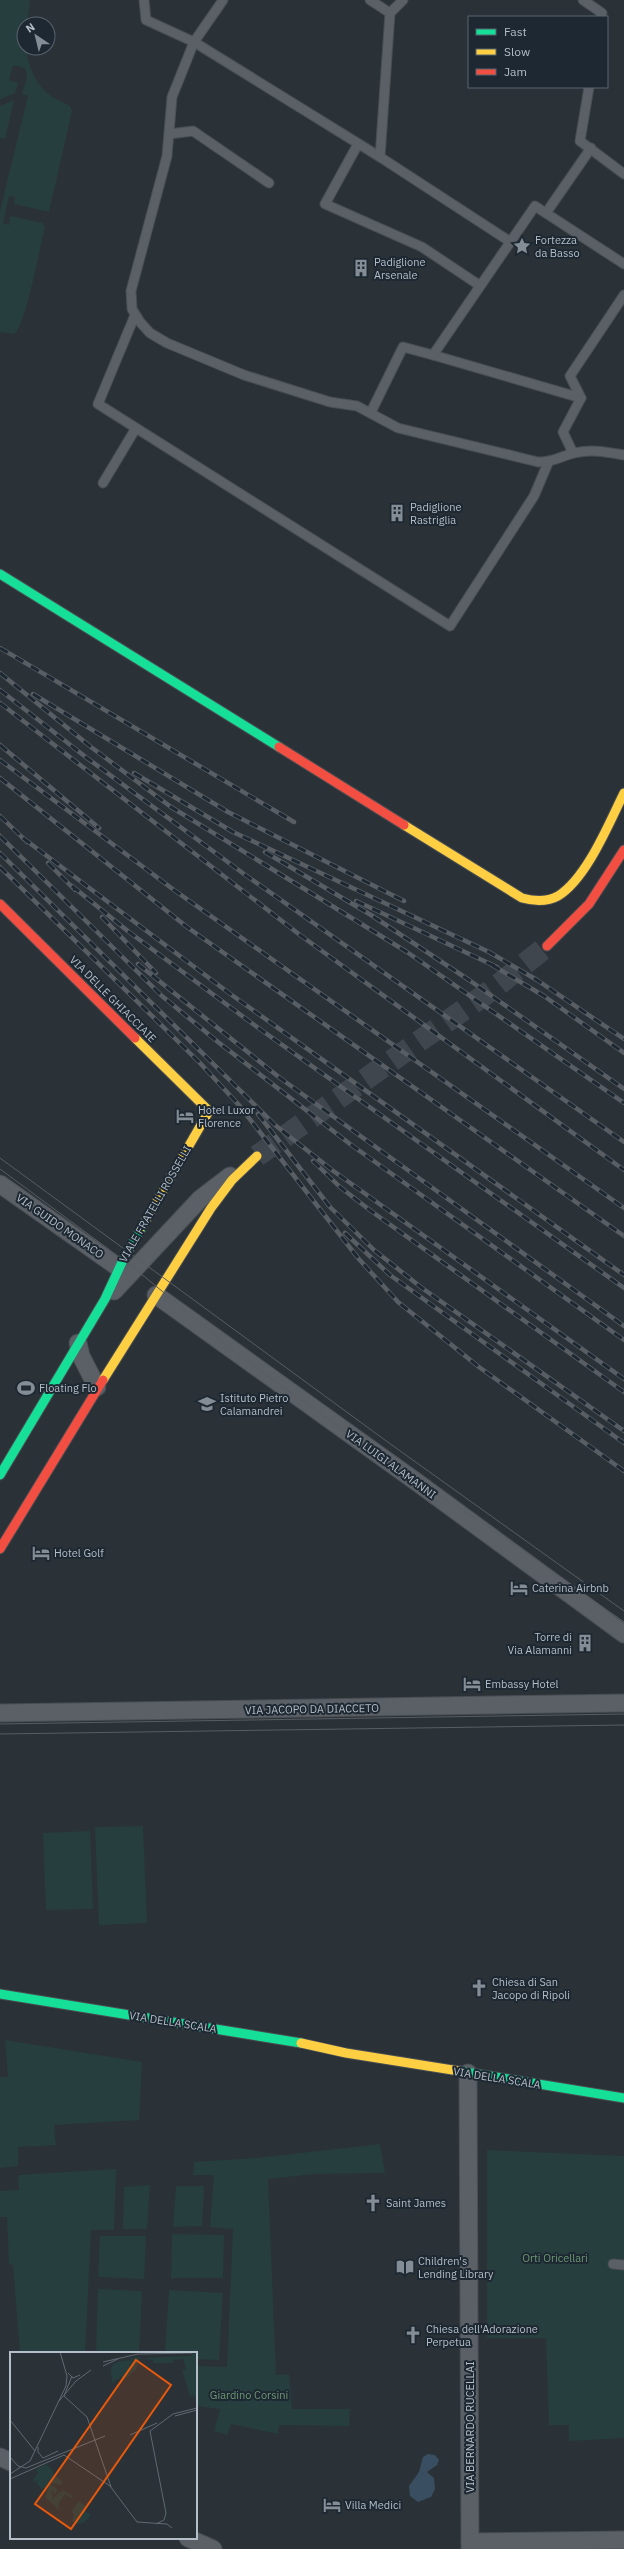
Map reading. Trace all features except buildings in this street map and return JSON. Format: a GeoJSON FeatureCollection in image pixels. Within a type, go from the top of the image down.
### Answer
{"type":"FeatureCollection","features":[{"type":"Feature","properties":{"kind":"street"},"geometry":{"type":"LineString","coordinates":[[0,574],[522,898],[540,901],[551,899],[570,886],[581,871],[624,793]]}},
{"type":"Feature","properties":{"kind":"street"},"geometry":{"type":"LineString","coordinates":[[547,946],[589,904],[624,850]]}},
{"type":"Feature","properties":{"kind":"street","name":"VIA DELLE GHIACCIAIE"},"geometry":{"type":"LineString","coordinates":[[0,904],[209,1111]]}},
{"type":"Feature","properties":{"kind":"street","name":"VIALE FRATELLI ROSSELLI"},"geometry":{"type":"LineString","coordinates":[[0,1475],[105,1299],[119,1268],[209,1111]]}},
{"type":"Feature","properties":{"kind":"street"},"geometry":{"type":"LineString","coordinates":[[0,1549],[97,1387],[222,1193],[254,1158]]}},
{"type":"Feature","properties":{"kind":"street","name":"VIALE FRATELLI ROSSELLI"},"geometry":{"type":"LineString","coordinates":[[105,1299],[207,1193],[254,1158]]}},
{"type":"Feature","properties":{"kind":"street","name":"VIA GUIDO MONACO"},"geometry":{"type":"LineString","coordinates":[[0,1184],[119,1268]]}},
{"type":"Feature","properties":{"kind":"street","name":"VIA LUIGI ALAMANNI"},"geometry":{"type":"LineString","coordinates":[[156,1295],[418,1483],[624,1634]]}},
{"type":"Feature","properties":{"kind":"street"},"geometry":{"type":"LineString","coordinates":[[78,1343],[81,1356],[97,1387]]}},
{"type":"Feature","properties":{"kind":"street","name":"VIA JACOPO DA DIACCETO"},"geometry":{"type":"LineString","coordinates":[[0,1713],[624,1703]]}},
{"type":"Feature","properties":{"kind":"street","name":"VIA DELLA SCALA"},"geometry":{"type":"LineString","coordinates":[[0,1994],[316,2045],[346,2054],[624,2098]]}},
{"type":"Feature","properties":{"kind":"street","name":"VIA DELLA SCALA"},"geometry":{"type":"LineString","coordinates":[[0,2005],[316,2055],[346,2054]]}},
{"type":"Feature","properties":{"kind":"street","name":"VIA BERNARDO RUCELLAI"},"geometry":{"type":"LineString","coordinates":[[468,2073],[470,2546]]}},
{"type":"Feature","properties":{"kind":"street"},"geometry":{"type":"LineString","coordinates":[[0,2457],[10,2462]]}},
{"type":"Feature","properties":{"kind":"street"},"geometry":{"type":"LineString","coordinates":[[190,2539],[214,2549]]}},
{"type":"Feature","properties":{"kind":"street"},"geometry":{"type":"LineString","coordinates":[[470,2546],[624,2540]]}},
{"type":"Feature","properties":{"kind":"lane"},"geometry":{"type":"LineString","coordinates":[[144,0],[146,20],[194,42],[380,157],[509,241]]}},
{"type":"Feature","properties":{"kind":"lane"},"geometry":{"type":"LineString","coordinates":[[223,0],[194,42],[172,96],[167,156],[131,291],[132,309],[150,333],[174,346],[244,374],[330,402],[357,406],[371,412],[398,428],[548,463],[573,453],[598,450],[624,455]]}},
{"type":"Feature","properties":{"kind":"lane"},"geometry":{"type":"LineString","coordinates":[[370,0],[390,13]]}},
{"type":"Feature","properties":{"kind":"lane"},"geometry":{"type":"LineString","coordinates":[[380,157],[390,13],[403,0]]}},
{"type":"Feature","properties":{"kind":"lane"},"geometry":{"type":"LineString","coordinates":[[584,0],[602,13],[601,16]]}},
{"type":"Feature","properties":{"kind":"lane"},"geometry":{"type":"LineString","coordinates":[[589,88],[580,140],[624,174]]}},
{"type":"Feature","properties":{"kind":"lane"},"geometry":{"type":"LineString","coordinates":[[169,134],[193,131],[269,183]]}},
{"type":"Feature","properties":{"kind":"lane"},"geometry":{"type":"LineString","coordinates":[[358,144],[325,204],[422,247],[479,285]]}},
{"type":"Feature","properties":{"kind":"lane"},"geometry":{"type":"LineString","coordinates":[[546,213],[591,148]]}},
{"type":"Feature","properties":{"kind":"lane"},"geometry":{"type":"LineString","coordinates":[[433,354],[509,241],[535,206],[624,264]]}},
{"type":"Feature","properties":{"kind":"lane"},"geometry":{"type":"LineString","coordinates":[[581,398],[570,376],[624,295]]}},
{"type":"Feature","properties":{"kind":"lane"},"geometry":{"type":"LineString","coordinates":[[135,315],[98,404],[450,626],[534,496],[548,463]]}},
{"type":"Feature","properties":{"kind":"lane"},"geometry":{"type":"LineString","coordinates":[[371,412],[403,346],[581,398]]}},
{"type":"Feature","properties":{"kind":"lane"},"geometry":{"type":"LineString","coordinates":[[573,453],[563,432],[581,398]]}},
{"type":"Feature","properties":{"kind":"lane"},"geometry":{"type":"LineString","coordinates":[[103,483],[136,428]]}},
{"type":"Feature","properties":{"kind":"lane"},"geometry":{"type":"LineString","coordinates":[[613,2264],[624,2265]]}},
{"type":"Feature","properties":{"kind":"green space"},"geometry":{"type":"Polygon","coordinates":[[[0,0],[30,0],[28,16],[16,16],[16,56],[27,56],[34,76],[44,90],[53,97],[70,106],[72,111],[49,212],[14,204],[15,197],[9,196],[3,223],[9,225],[10,216],[43,223],[45,227],[28,301],[19,328],[14,334],[0,332],[0,211],[28,96],[22,94],[27,77],[25,68],[13,65],[9,80],[18,83],[15,93],[0,99],[0,0]]]}},
{"type":"Feature","properties":{"kind":"green space"},"geometry":{"type":"Polygon","coordinates":[[[14,100],[5,139],[0,138],[0,106],[14,100]]]}},
{"type":"Feature","properties":{"kind":"green space"},"geometry":{"type":"Polygon","coordinates":[[[143,1826],[147,1923],[99,1925],[95,1827],[143,1826]]]}},
{"type":"Feature","properties":{"kind":"green space"},"geometry":{"type":"Polygon","coordinates":[[[90,1831],[93,1909],[46,1910],[43,1833],[90,1831]]]}},
{"type":"Feature","properties":{"kind":"green space"},"geometry":{"type":"Polygon","coordinates":[[[5,2040],[142,2062],[139,2120],[54,2125],[56,2145],[18,2147],[18,2166],[0,2168],[0,2077],[8,2077],[5,2040]]]}},
{"type":"Feature","properties":{"kind":"green space","name":"Giardino Corsini"},"geometry":{"type":"Polygon","coordinates":[[[380,2144],[385,2173],[314,2174],[268,2179],[276,2375],[289,2374],[292,2409],[350,2409],[349,2426],[279,2425],[278,2434],[231,2424],[227,2435],[214,2431],[220,2409],[197,2406],[197,2366],[227,2367],[233,2229],[210,2227],[214,2175],[193,2175],[194,2162],[256,2158],[380,2144]]]}},
{"type":"Feature","properties":{"kind":"green space","name":"Orti Oricellari"},"geometry":{"type":"Polygon","coordinates":[[[487,2150],[624,2156],[624,2438],[569,2441],[569,2425],[549,2425],[546,2338],[487,2338],[487,2150]]]}},
{"type":"Feature","properties":{"kind":"green space"},"geometry":{"type":"Polygon","coordinates":[[[116,2169],[114,2230],[91,2230],[85,2352],[20,2352],[13,2265],[9,2264],[7,2217],[0,2217],[0,2191],[19,2190],[18,2175],[116,2169]]]}},
{"type":"Feature","properties":{"kind":"green space"},"geometry":{"type":"Polygon","coordinates":[[[150,2185],[147,2229],[123,2229],[124,2187],[150,2185]]]}},
{"type":"Feature","properties":{"kind":"green space"},"geometry":{"type":"Polygon","coordinates":[[[176,2186],[204,2186],[202,2226],[173,2227],[176,2186]]]}},
{"type":"Feature","properties":{"kind":"green space"},"geometry":{"type":"Polygon","coordinates":[[[172,2234],[224,2235],[223,2278],[171,2278],[172,2234]]]}},
{"type":"Feature","properties":{"kind":"green space"},"geometry":{"type":"Polygon","coordinates":[[[100,2236],[146,2236],[144,2279],[98,2277],[100,2236]]]}},
{"type":"Feature","properties":{"kind":"green space"},"geometry":{"type":"Polygon","coordinates":[[[98,2289],[142,2291],[139,2352],[96,2352],[98,2289]]]}},
{"type":"Feature","properties":{"kind":"green space"},"geometry":{"type":"Polygon","coordinates":[[[169,2290],[223,2293],[219,2360],[197,2359],[197,2352],[165,2352],[169,2290]]]}},
{"type":"Feature","properties":{"kind":"water"},"geometry":{"type":"Polygon","coordinates":[[[428,2454],[435,2455],[439,2460],[437,2465],[427,2472],[434,2478],[435,2489],[431,2497],[418,2502],[410,2496],[409,2486],[419,2472],[423,2457],[428,2454]]]}},
{"type":"Feature","properties":{"kind":"tunnel"},"geometry":{"type":"LineString","coordinates":[[257,1156],[493,989],[547,946]]}},
{"type":"Feature","properties":{"kind":"tram line"},"geometry":{"type":"LineString","coordinates":[[0,1158],[389,1443],[624,1611]]}},
{"type":"Feature","properties":{"kind":"tram line"},"geometry":{"type":"LineString","coordinates":[[0,1169],[134,1268],[244,1359],[418,1483],[483,1523],[624,1622]]}},
{"type":"Feature","properties":{"kind":"tram line"},"geometry":{"type":"LineString","coordinates":[[0,1724],[624,1714]]}},
{"type":"Feature","properties":{"kind":"tram line"},"geometry":{"type":"LineString","coordinates":[[0,1734],[624,1725]]}},
{"type":"Feature","properties":{"kind":"railway"},"geometry":{"type":"LineString","coordinates":[[0,648],[294,822]]}},
{"type":"Feature","properties":{"kind":"railway"},"geometry":{"type":"LineString","coordinates":[[0,673],[91,747],[171,807],[407,952],[624,1103]]}},
{"type":"Feature","properties":{"kind":"railway"},"geometry":{"type":"LineString","coordinates":[[0,690],[87,758],[244,874],[624,1142]]}},
{"type":"Feature","properties":{"kind":"railway"},"geometry":{"type":"LineString","coordinates":[[33,694],[228,812],[404,901]]}},
{"type":"Feature","properties":{"kind":"railway"},"geometry":{"type":"LineString","coordinates":[[0,703],[300,935],[624,1170]]}},
{"type":"Feature","properties":{"kind":"railway"},"geometry":{"type":"LineString","coordinates":[[0,745],[99,828]]}},
{"type":"Feature","properties":{"kind":"railway"},"geometry":{"type":"LineString","coordinates":[[0,760],[174,890],[624,1208]]}},
{"type":"Feature","properties":{"kind":"railway"},"geometry":{"type":"LineString","coordinates":[[134,773],[233,832],[489,952],[537,980],[624,1039]]}},
{"type":"Feature","properties":{"kind":"railway"},"geometry":{"type":"LineString","coordinates":[[0,778],[187,927],[624,1236]]}},
{"type":"Feature","properties":{"kind":"railway"},"geometry":{"type":"LineString","coordinates":[[0,816],[27,842]]}},
{"type":"Feature","properties":{"kind":"railway"},"geometry":{"type":"LineString","coordinates":[[0,836],[162,996],[218,1042],[350,1144],[624,1340]]}},
{"type":"Feature","properties":{"kind":"railway"},"geometry":{"type":"LineString","coordinates":[[23,838],[229,993],[624,1275]]}},
{"type":"Feature","properties":{"kind":"railway"},"geometry":{"type":"LineString","coordinates":[[265,852],[371,915],[469,980],[624,1089]]}},
{"type":"Feature","properties":{"kind":"railway"},"geometry":{"type":"LineString","coordinates":[[0,853],[275,1125],[332,1170],[624,1379]]}},
{"type":"Feature","properties":{"kind":"railway"},"geometry":{"type":"LineString","coordinates":[[48,863],[75,890]]}},
{"type":"Feature","properties":{"kind":"railway"},"geometry":{"type":"LineString","coordinates":[[0,867],[200,1063],[238,1104],[358,1258],[398,1302],[479,1367],[624,1471]]}},
{"type":"Feature","properties":{"kind":"railway"},"geometry":{"type":"LineString","coordinates":[[72,886],[129,932],[257,1027],[624,1288]]}},
{"type":"Feature","properties":{"kind":"railway"},"geometry":{"type":"LineString","coordinates":[[356,901],[497,967]]}},
{"type":"Feature","properties":{"kind":"railway"},"geometry":{"type":"LineString","coordinates":[[102,917],[156,973]]}},
{"type":"Feature","properties":{"kind":"railway"},"geometry":{"type":"LineString","coordinates":[[138,964],[280,1078],[624,1326]]}},
{"type":"Feature","properties":{"kind":"railway"},"geometry":{"type":"LineString","coordinates":[[492,965],[544,996],[624,1053]]}},
{"type":"Feature","properties":{"kind":"railway"},"geometry":{"type":"LineString","coordinates":[[258,1114],[330,1207],[374,1250],[422,1288],[624,1431]]}},
{"type":"Feature","properties":{"kind":"railway"},"geometry":{"type":"LineString","coordinates":[[313,1161],[340,1187],[371,1211],[624,1392]]}},
{"type":"Feature","properties":{"kind":"railway"},"geometry":{"type":"LineString","coordinates":[[345,1233],[390,1275],[624,1443]]}},
{"type":"Feature","properties":{"kind":"traffic: fast"},"geometry":{"type":"LineString","coordinates":[[0,574],[279,747]]}},
{"type":"Feature","properties":{"kind":"traffic: fast"},"geometry":{"type":"LineString","coordinates":[[0,1475],[105,1299],[123,1260],[142,1227]]}},
{"type":"Feature","properties":{"kind":"traffic: fast"},"geometry":{"type":"LineString","coordinates":[[0,1994],[301,2043]]}},
{"type":"Feature","properties":{"kind":"traffic: fast"},"geometry":{"type":"LineString","coordinates":[[459,2071],[624,2098]]}},
{"type":"Feature","properties":{"kind":"traffic: slow"},"geometry":{"type":"LineString","coordinates":[[404,825],[522,898],[531,900],[545,900],[558,896],[569,888],[578,877],[596,849],[624,793]]}},
{"type":"Feature","properties":{"kind":"traffic: slow"},"geometry":{"type":"LineString","coordinates":[[135,1038],[209,1111],[142,1227]]}},
{"type":"Feature","properties":{"kind":"traffic: slow"},"geometry":{"type":"LineString","coordinates":[[103,1380],[211,1208],[232,1180],[257,1156]]}},
{"type":"Feature","properties":{"kind":"traffic: slow"},"geometry":{"type":"LineString","coordinates":[[301,2043],[346,2053],[459,2071]]}},
{"type":"Feature","properties":{"kind":"traffic: jam"},"geometry":{"type":"LineString","coordinates":[[279,747],[404,825]]}},
{"type":"Feature","properties":{"kind":"traffic: jam"},"geometry":{"type":"LineString","coordinates":[[547,946],[589,904],[624,850]]}},
{"type":"Feature","properties":{"kind":"traffic: jam"},"geometry":{"type":"LineString","coordinates":[[0,904],[135,1038]]}},
{"type":"Feature","properties":{"kind":"traffic: jam"},"geometry":{"type":"LineString","coordinates":[[0,1549],[103,1380]]}},
{"type":"Feature","properties":{"kind":"place","name":"Fortezza da Basso"},"geometry":{"type":"Point","coordinates":[522,246]}},
{"type":"Feature","properties":{"kind":"place","name":"Padiglione Arsenale"},"geometry":{"type":"Point","coordinates":[361,268]}},
{"type":"Feature","properties":{"kind":"place","name":"Padiglione Rastriglia"},"geometry":{"type":"Point","coordinates":[397,513]}},
{"type":"Feature","properties":{"kind":"place","name":"Hotel Luxor Florence"},"geometry":{"type":"Point","coordinates":[185,1116]}},
{"type":"Feature","properties":{"kind":"place","name":"Floating Flo"},"geometry":{"type":"Point","coordinates":[26,1388]}},
{"type":"Feature","properties":{"kind":"place","name":"Istituto Pietro Calamandrei"},"geometry":{"type":"Point","coordinates":[207,1404]}},
{"type":"Feature","properties":{"kind":"place","name":"Hotel Golf"},"geometry":{"type":"Point","coordinates":[41,1553]}},
{"type":"Feature","properties":{"kind":"place","name":"Caterina Airbnb"},"geometry":{"type":"Point","coordinates":[519,1588]}},
{"type":"Feature","properties":{"kind":"place","name":"Torre di Via Alamanni"},"geometry":{"type":"Point","coordinates":[585,1643]}},
{"type":"Feature","properties":{"kind":"place","name":"Embassy Hotel"},"geometry":{"type":"Point","coordinates":[472,1684]}},
{"type":"Feature","properties":{"kind":"place","name":"Chiesa di San Jacopo di Ripoli"},"geometry":{"type":"Point","coordinates":[479,1988]}},
{"type":"Feature","properties":{"kind":"place","name":"Saint James"},"geometry":{"type":"Point","coordinates":[373,2203]}},
{"type":"Feature","properties":{"kind":"place","name":"Children's Lending Library"},"geometry":{"type":"Point","coordinates":[405,2267]}},
{"type":"Feature","properties":{"kind":"place","name":"Chiesa dell'Adorazione Perpetua"},"geometry":{"type":"Point","coordinates":[413,2335]}},
{"type":"Feature","properties":{"kind":"place","name":"Villa Medici"},"geometry":{"type":"Point","coordinates":[332,2505]}}]}
